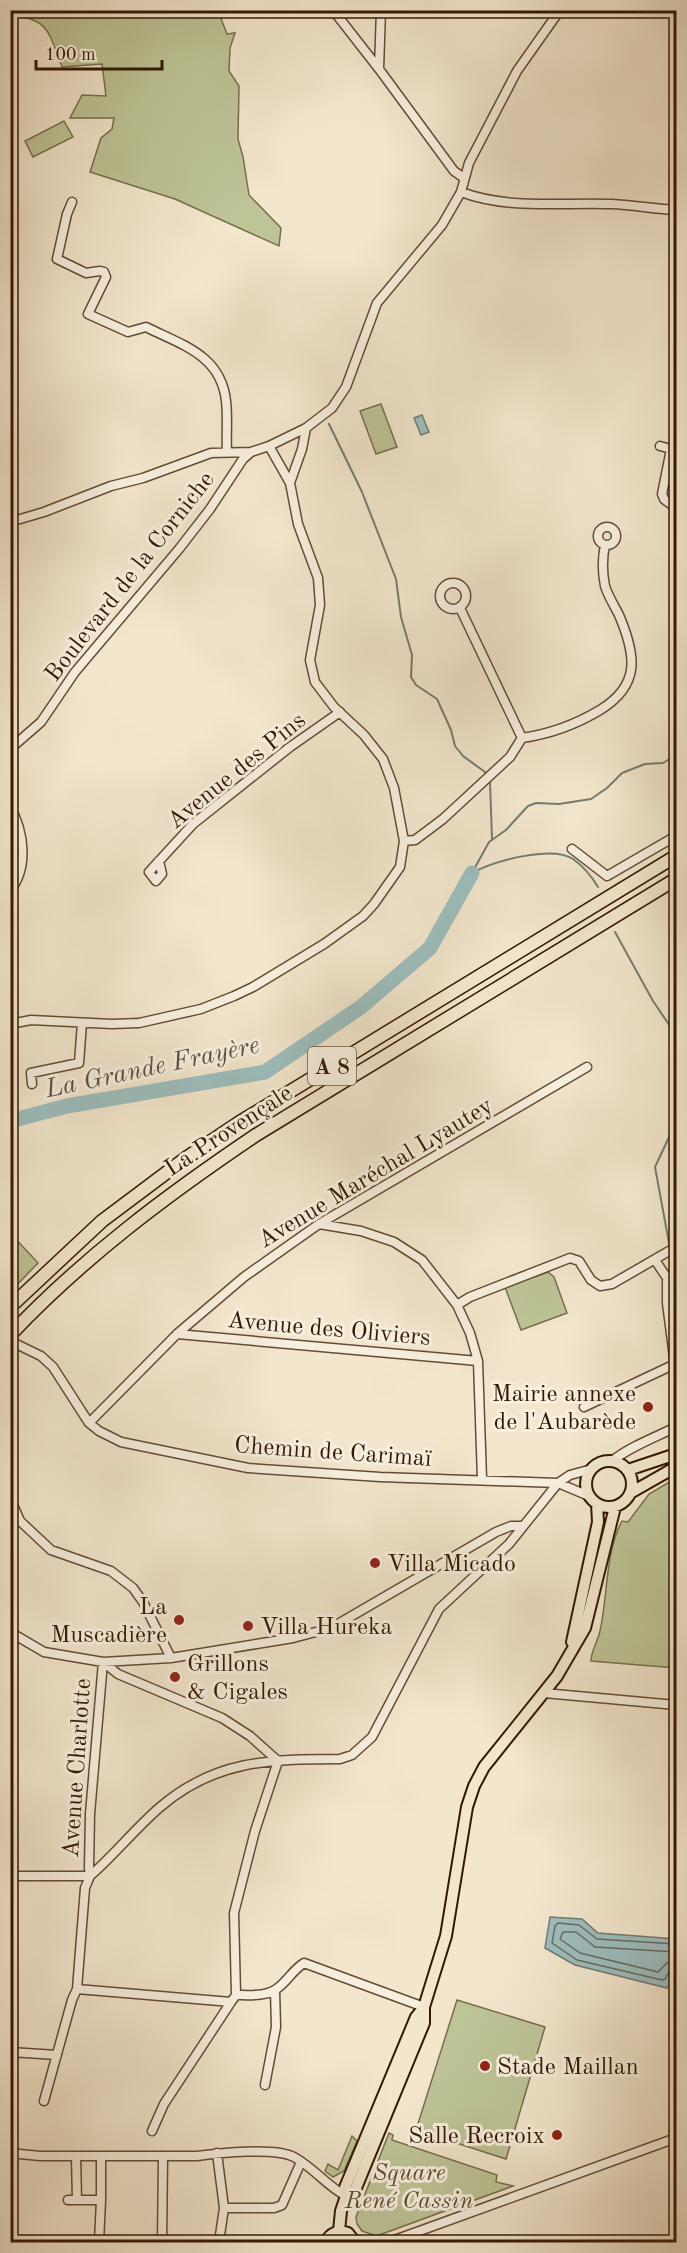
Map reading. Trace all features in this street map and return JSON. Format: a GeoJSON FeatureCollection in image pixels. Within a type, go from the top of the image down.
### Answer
{"type":"FeatureCollection","features":[{"type":"Feature","properties":{"kind":"highway","name":"La Provençale"},"geometry":{"type":"LineString","coordinates":[[10,1307],[102,1221],[195,1152],[240,1122],[676,856]]}},
{"type":"Feature","properties":{"kind":"highway","name":"La Provençale"},"geometry":{"type":"LineString","coordinates":[[10,1335],[115,1237],[159,1201],[196,1175],[256,1135],[676,879]]}},
{"type":"Feature","properties":{"kind":"main road"},"geometry":{"type":"LineString","coordinates":[[628,1470],[676,1454]]}},
{"type":"Feature","properties":{"kind":"main road"},"geometry":{"type":"LineString","coordinates":[[568,1659],[598,1521],[586,1482],[592,1469],[601,1462],[612,1461],[628,1470],[632,1477],[632,1492]]}},
{"type":"Feature","properties":{"kind":"main road"},"geometry":{"type":"LineString","coordinates":[[593,1500],[609,1508],[615,1507],[622,1504],[632,1492],[676,1467]]}},
{"type":"Feature","properties":{"kind":"main road"},"geometry":{"type":"LineString","coordinates":[[339,2231],[341,2211],[346,2196],[353,2195],[363,2174],[424,2022],[424,2007],[446,1936],[467,1808],[474,1786],[484,1767],[544,1693],[568,1659],[585,1628],[615,1507]]}},
{"type":"Feature","properties":{"kind":"main road"},"geometry":{"type":"LineString","coordinates":[[326,2242],[331,2235],[339,2231],[348,2233],[355,2242]]}},
{"type":"Feature","properties":{"kind":"street"},"geometry":{"type":"LineString","coordinates":[[333,10],[454,171],[464,178]]}},
{"type":"Feature","properties":{"kind":"street"},"geometry":{"type":"LineString","coordinates":[[379,69],[381,10]]}},
{"type":"Feature","properties":{"kind":"street"},"geometry":{"type":"LineString","coordinates":[[10,522],[211,453],[251,452],[269,446],[306,428],[339,401],[377,303],[442,225],[461,192],[470,163],[517,71],[560,10]]}},
{"type":"Feature","properties":{"kind":"street"},"geometry":{"type":"LineString","coordinates":[[461,192],[481,200],[514,203],[613,204],[676,210]]}},
{"type":"Feature","properties":{"kind":"street"},"geometry":{"type":"LineString","coordinates":[[72,202],[57,259],[86,273],[100,271],[106,277],[88,314],[128,332],[146,327],[203,356],[218,372],[224,385],[227,452]]}},
{"type":"Feature","properties":{"kind":"street"},"geometry":{"type":"LineString","coordinates":[[290,483],[302,449],[306,428]]}},
{"type":"Feature","properties":{"kind":"street"},"geometry":{"type":"LineString","coordinates":[[10,1024],[31,1020],[138,1023],[201,1009],[253,987],[324,944],[363,916],[400,867],[404,842],[394,788],[382,759],[364,735],[340,712],[315,682],[310,660],[320,605],[318,578],[298,524],[290,483],[269,446]]}},
{"type":"Feature","properties":{"kind":"street"},"geometry":{"type":"LineString","coordinates":[[660,446],[670,449],[662,494],[664,499],[676,508]]}},
{"type":"Feature","properties":{"kind":"street","name":"Boulevard de la Corniche"},"geometry":{"type":"LineString","coordinates":[[10,748],[42,722],[75,672],[179,549],[210,509],[243,459],[251,452]]}},
{"type":"Feature","properties":{"kind":"street"},"geometry":{"type":"LineString","coordinates":[[404,842],[415,840],[443,819],[510,757],[522,738],[569,727],[614,701],[627,685],[632,666],[619,616],[606,588],[601,561],[605,545]]}},
{"type":"Feature","properties":{"kind":"street"},"geometry":{"type":"LineString","coordinates":[[460,608],[522,738]]}},
{"type":"Feature","properties":{"kind":"street","name":"Avenue des Pins"},"geometry":{"type":"LineString","coordinates":[[159,861],[193,824],[290,747],[340,712]]}},
{"type":"Feature","properties":{"kind":"street"},"geometry":{"type":"LineString","coordinates":[[10,806],[21,835],[22,849],[22,867],[17,882],[10,891]]}},
{"type":"Feature","properties":{"kind":"street"},"geometry":{"type":"LineString","coordinates":[[572,849],[607,876],[676,836]]}},
{"type":"Feature","properties":{"kind":"street"},"geometry":{"type":"LineString","coordinates":[[32,1084],[31,1073],[79,1063],[82,1023]]}},
{"type":"Feature","properties":{"kind":"street","name":"Avenue Maréchal Lyautey"},"geometry":{"type":"LineString","coordinates":[[89,1423],[177,1334],[244,1277],[319,1224],[587,1067]]}},
{"type":"Feature","properties":{"kind":"street"},"geometry":{"type":"LineString","coordinates":[[319,1224],[361,1231],[394,1242],[422,1260],[457,1305],[470,1333],[478,1361],[482,1479]]}},
{"type":"Feature","properties":{"kind":"street"},"geometry":{"type":"LineString","coordinates":[[457,1305],[470,1297],[570,1258],[579,1261],[591,1280],[600,1286],[612,1284],[676,1247]]}},
{"type":"Feature","properties":{"kind":"street"},"geometry":{"type":"LineString","coordinates":[[655,1260],[667,1278],[667,1303],[676,1373]]}},
{"type":"Feature","properties":{"kind":"street","name":"Avenue des Oliviers"},"geometry":{"type":"LineString","coordinates":[[177,1334],[478,1361]]}},
{"type":"Feature","properties":{"kind":"street","name":"Chemin de Carimaï"},"geometry":{"type":"LineString","coordinates":[[10,1341],[34,1352],[53,1366],[89,1423],[105,1435],[121,1442],[248,1468],[368,1476],[558,1483],[593,1500]]}},
{"type":"Feature","properties":{"kind":"street"},"geometry":{"type":"LineString","coordinates":[[584,1407],[675,1364]]}},
{"type":"Feature","properties":{"kind":"street"},"geometry":{"type":"LineString","coordinates":[[612,1461],[632,1447],[676,1427]]}},
{"type":"Feature","properties":{"kind":"street"},"geometry":{"type":"LineString","coordinates":[[10,1876],[90,1876],[157,1810],[179,1792],[221,1771],[260,1761],[340,1759],[352,1755],[372,1737],[439,1609],[509,1544],[558,1483],[570,1475],[592,1469]]}},
{"type":"Feature","properties":{"kind":"street"},"geometry":{"type":"LineString","coordinates":[[10,1498],[20,1521],[51,1550],[111,1571],[133,1588],[143,1602],[171,1658]]}},
{"type":"Feature","properties":{"kind":"street"},"geometry":{"type":"LineString","coordinates":[[10,1632],[44,1652],[103,1662],[171,1658],[293,1638],[331,1628],[496,1532],[511,1526],[522,1526]]}},
{"type":"Feature","properties":{"kind":"street"},"geometry":{"type":"LineString","coordinates":[[103,1662],[118,1674],[222,1718],[250,1736],[278,1761]]}},
{"type":"Feature","properties":{"kind":"street","name":"Avenue Charlotte"},"geometry":{"type":"LineString","coordinates":[[44,2101],[77,1989],[85,1888],[90,1876],[88,1868],[90,1814],[103,1662]]}},
{"type":"Feature","properties":{"kind":"street"},"geometry":{"type":"LineString","coordinates":[[544,1693],[676,1705]]}},
{"type":"Feature","properties":{"kind":"street"},"geometry":{"type":"LineString","coordinates":[[153,2131],[164,2104],[233,1999],[234,1913],[255,1831],[278,1761]]}},
{"type":"Feature","properties":{"kind":"street"},"geometry":{"type":"LineString","coordinates":[[77,1989],[233,1999],[266,1994],[275,1990],[304,1963],[424,2007]]}},
{"type":"Feature","properties":{"kind":"street"},"geometry":{"type":"LineString","coordinates":[[265,2085],[276,2027],[275,1990]]}},
{"type":"Feature","properties":{"kind":"street"},"geometry":{"type":"LineString","coordinates":[[10,2052],[57,2055]]}},
{"type":"Feature","properties":{"kind":"street"},"geometry":{"type":"LineString","coordinates":[[389,2242],[676,2138]]}},
{"type":"Feature","properties":{"kind":"street"},"geometry":{"type":"LineString","coordinates":[[10,2153],[40,2156],[162,2157],[217,2153],[283,2154],[302,2162],[333,2189],[346,2196]]}},
{"type":"Feature","properties":{"kind":"street"},"geometry":{"type":"LineString","coordinates":[[217,2153],[224,2208],[219,2242]]}},
{"type":"Feature","properties":{"kind":"street"},"geometry":{"type":"LineString","coordinates":[[76,2156],[73,2200],[101,2200]]}},
{"type":"Feature","properties":{"kind":"street"},"geometry":{"type":"LineString","coordinates":[[99,2242],[101,2156]]}},
{"type":"Feature","properties":{"kind":"street"},"geometry":{"type":"LineString","coordinates":[[162,2157],[162,2242]]}},
{"type":"Feature","properties":{"kind":"street"},"geometry":{"type":"LineString","coordinates":[[224,2208],[274,2208],[282,2205],[302,2162]]}},
{"type":"Feature","properties":{"kind":"green space"},"geometry":{"type":"Polygon","coordinates":[[[10,11],[218,11],[227,34],[235,33],[230,48],[229,71],[239,86],[238,139],[249,195],[281,228],[279,246],[175,199],[90,172],[101,138],[112,129],[114,118],[70,118],[82,95],[106,96],[102,64],[62,67],[50,37],[41,24],[24,17],[11,16],[10,11]]]}},
{"type":"Feature","properties":{"kind":"green space"},"geometry":{"type":"Polygon","coordinates":[[[64,121],[73,137],[33,157],[25,141],[64,121]]]}},
{"type":"Feature","properties":{"kind":"green space"},"geometry":{"type":"Polygon","coordinates":[[[381,404],[397,447],[376,454],[360,411],[381,404]]]}},
{"type":"Feature","properties":{"kind":"green space"},"geometry":{"type":"Polygon","coordinates":[[[11,1234],[38,1263],[11,1291],[11,1234]]]}},
{"type":"Feature","properties":{"kind":"green space"},"geometry":{"type":"Polygon","coordinates":[[[548,1272],[554,1277],[567,1313],[521,1330],[505,1287],[548,1272]]]}},
{"type":"Feature","properties":{"kind":"green space"},"geometry":{"type":"Polygon","coordinates":[[[676,1478],[676,1668],[591,1661],[603,1617],[610,1560],[622,1521],[628,1522],[649,1494],[676,1478]]]}},
{"type":"Feature","properties":{"kind":"green space","name":"Stade Maillan"},"geometry":{"type":"Polygon","coordinates":[[[457,2000],[545,2027],[506,2159],[416,2130],[457,2000]]]}},
{"type":"Feature","properties":{"kind":"green space","name":"Square René Cassin"},"geometry":{"type":"Polygon","coordinates":[[[389,2133],[393,2135],[392,2140],[497,2175],[496,2182],[513,2186],[376,2236],[362,2231],[357,2224],[356,2217],[389,2133]]]}},
{"type":"Feature","properties":{"kind":"green space"},"geometry":{"type":"Polygon","coordinates":[[[352,2136],[357,2141],[344,2171],[333,2177],[325,2171],[328,2164],[338,2170],[352,2136]]]}},
{"type":"Feature","properties":{"kind":"water"},"geometry":{"type":"Polygon","coordinates":[[[422,415],[429,432],[421,435],[414,418],[422,415]]]}},
{"type":"Feature","properties":{"kind":"water"},"geometry":{"type":"Polygon","coordinates":[[[550,1917],[582,1919],[598,1933],[676,1939],[676,1969],[667,1988],[575,1965],[545,1948],[550,1917]]]}},
{"type":"Feature","properties":{"kind":"waterway"},"geometry":{"type":"LineString","coordinates":[[329,424],[362,492],[396,579],[401,617],[412,655],[411,677],[416,685],[437,699],[451,730],[455,746],[463,756],[485,772]]}},
{"type":"Feature","properties":{"kind":"waterway"},"geometry":{"type":"LineString","coordinates":[[472,873],[489,842],[506,830],[528,806],[536,803],[559,804],[591,799],[607,788],[622,773],[645,764],[663,763],[676,755]]}},
{"type":"Feature","properties":{"kind":"waterway"},"geometry":{"type":"LineString","coordinates":[[490,782],[492,839]]}},
{"type":"Feature","properties":{"kind":"waterway"},"geometry":{"type":"LineString","coordinates":[[474,872],[495,863],[524,856],[564,855],[580,865],[598,887]]}},
{"type":"Feature","properties":{"kind":"waterway","name":"La Grande Frayère"},"geometry":{"type":"LineString","coordinates":[[10,1121],[67,1106],[265,1072],[361,1007],[430,948],[472,873]]}},
{"type":"Feature","properties":{"kind":"waterway"},"geometry":{"type":"LineString","coordinates":[[615,932],[653,1001],[676,1035]]}},
{"type":"Feature","properties":{"kind":"waterway"},"geometry":{"type":"LineString","coordinates":[[676,1129],[670,1135],[655,1167],[669,1243],[676,1255]]}},
{"type":"Feature","properties":{"kind":"place","name":"Mairie annexe de l'Aubarède"},"geometry":{"type":"Point","coordinates":[648,1407]}},
{"type":"Feature","properties":{"kind":"place","name":"Villa Micado"},"geometry":{"type":"Point","coordinates":[375,1563]}},
{"type":"Feature","properties":{"kind":"place","name":"La Muscadière"},"geometry":{"type":"Point","coordinates":[179,1620]}},
{"type":"Feature","properties":{"kind":"place","name":"Villa Hureka"},"geometry":{"type":"Point","coordinates":[248,1626]}},
{"type":"Feature","properties":{"kind":"place","name":"Grillons & Cigales"},"geometry":{"type":"Point","coordinates":[175,1677]}},
{"type":"Feature","properties":{"kind":"place","name":"Stade Maillan"},"geometry":{"type":"Point","coordinates":[485,2066]}},
{"type":"Feature","properties":{"kind":"place","name":"Salle Recroix"},"geometry":{"type":"Point","coordinates":[557,2135]}}]}
